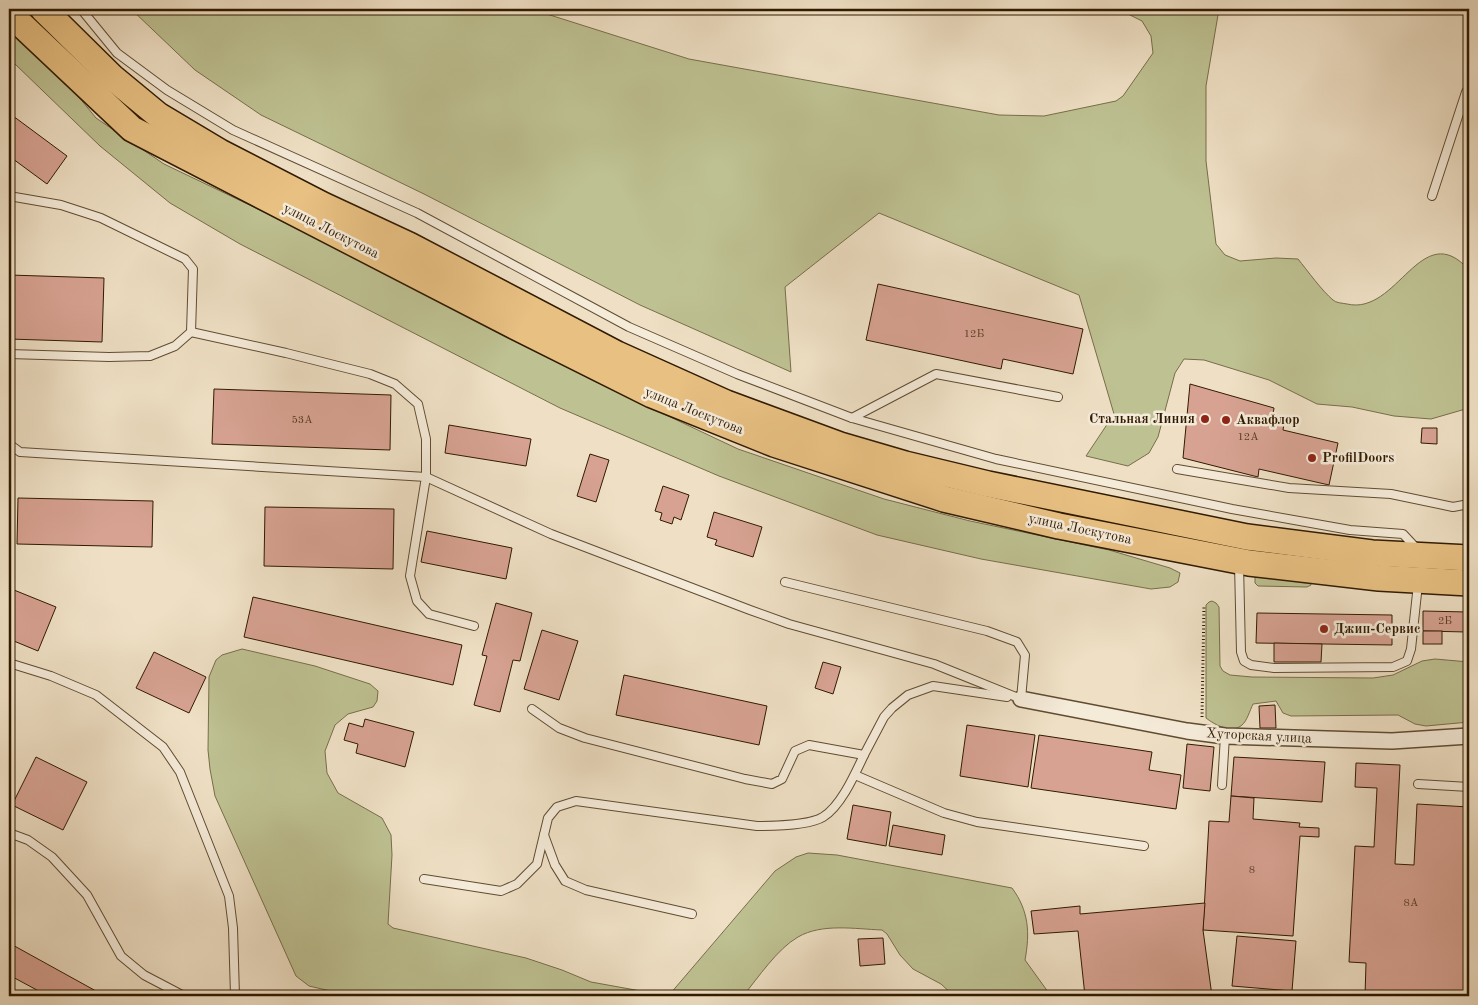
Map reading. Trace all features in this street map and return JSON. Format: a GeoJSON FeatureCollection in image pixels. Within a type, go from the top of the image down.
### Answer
{"type":"FeatureCollection","features":[{"type":"Feature","properties":{"kind":"main road","name":"улица Лоскутова"},"geometry":{"type":"LineString","coordinates":[[43,9],[112,77],[158,115],[220,152],[323,205],[409,245],[618,354],[726,403],[840,445],[905,464],[988,484],[1247,537],[1372,553],[1469,583]]}},
{"type":"Feature","properties":{"kind":"main road","name":"улица Лоскутова"},"geometry":{"type":"LineString","coordinates":[[9,13],[132,129],[652,395],[774,444],[944,498],[1059,526],[1239,560],[1379,578],[1457,558],[1469,549]]}},
{"type":"Feature","properties":{"kind":"street","name":"Хуторская улица"},"geometry":{"type":"LineString","coordinates":[[1021,699],[1226,736],[1392,741],[1469,736]]}},
{"type":"Feature","properties":{"kind":"lane"},"geometry":{"type":"LineString","coordinates":[[80,9],[117,53],[166,90],[233,130],[417,213],[629,327],[737,374],[852,418],[996,459],[1232,509],[1350,530],[1403,534],[1417,548],[1418,568],[1411,650],[1407,662],[1393,667],[1274,668],[1250,665],[1244,661],[1241,652],[1239,560]]}},
{"type":"Feature","properties":{"kind":"lane"},"geometry":{"type":"LineString","coordinates":[[1432,196],[1469,87]]}},
{"type":"Feature","properties":{"kind":"lane"},"geometry":{"type":"LineString","coordinates":[[9,196],[61,205],[102,218],[185,259],[193,269],[191,332],[176,346],[150,356],[109,358],[9,354]]}},
{"type":"Feature","properties":{"kind":"lane"},"geometry":{"type":"LineString","coordinates":[[191,332],[370,374],[395,384],[418,404],[426,439],[426,477],[410,576],[417,601],[429,614],[474,626]]}},
{"type":"Feature","properties":{"kind":"lane"},"geometry":{"type":"LineString","coordinates":[[852,418],[936,374],[1058,397]]}},
{"type":"Feature","properties":{"kind":"lane"},"geometry":{"type":"LineString","coordinates":[[9,444],[20,452]]}},
{"type":"Feature","properties":{"kind":"lane"},"geometry":{"type":"LineString","coordinates":[[9,452],[426,477],[560,537],[732,603],[789,624],[934,664],[1021,699]]}},
{"type":"Feature","properties":{"kind":"lane"},"geometry":{"type":"LineString","coordinates":[[1177,469],[1289,488],[1391,494],[1453,507],[1469,504]]}},
{"type":"Feature","properties":{"kind":"lane"},"geometry":{"type":"LineString","coordinates":[[785,582],[987,631],[1017,642],[1025,655],[1021,699]]}},
{"type":"Feature","properties":{"kind":"lane"},"geometry":{"type":"LineString","coordinates":[[9,663],[51,676],[96,695],[163,747],[180,772],[229,896],[233,928],[235,996]]}},
{"type":"Feature","properties":{"kind":"lane"},"geometry":{"type":"LineString","coordinates":[[424,879],[500,891],[517,884],[537,864],[548,818],[557,807],[576,801],[757,826],[780,826],[822,818],[833,808],[855,775],[884,717],[908,695],[933,686],[1021,699]]}},
{"type":"Feature","properties":{"kind":"lane"},"geometry":{"type":"LineString","coordinates":[[532,709],[559,728],[585,738],[772,784],[782,779],[795,752],[809,745],[864,755]]}},
{"type":"Feature","properties":{"kind":"lane"},"geometry":{"type":"LineString","coordinates":[[1222,785],[1226,736]]}},
{"type":"Feature","properties":{"kind":"lane"},"geometry":{"type":"LineString","coordinates":[[855,775],[944,813],[977,822],[1144,846]]}},
{"type":"Feature","properties":{"kind":"lane"},"geometry":{"type":"LineString","coordinates":[[1418,784],[1469,787]]}},
{"type":"Feature","properties":{"kind":"lane"},"geometry":{"type":"LineString","coordinates":[[9,833],[28,840],[52,857],[88,895],[120,956],[144,975],[184,996]]}},
{"type":"Feature","properties":{"kind":"lane"},"geometry":{"type":"LineString","coordinates":[[544,835],[555,865],[565,880],[586,890],[692,914]]}},
{"type":"Feature","properties":{"kind":"path"},"geometry":{"type":"LineString","coordinates":[[1201,733],[1204,605]]}},
{"type":"Feature","properties":{"kind":"green space"},"geometry":{"type":"Polygon","coordinates":[[[131,9],[531,9],[689,59],[999,115],[1044,116],[1116,101],[1123,96],[1153,53],[1151,36],[1142,21],[1118,9],[1219,9],[1206,86],[1206,161],[1216,244],[1225,255],[1240,261],[1276,258],[1298,259],[1329,296],[1336,302],[1347,304],[1365,304],[1381,296],[1423,260],[1437,254],[1452,256],[1469,270],[1469,408],[1431,419],[1394,416],[1352,407],[1317,404],[1269,380],[1204,360],[1184,359],[1175,373],[1158,437],[1149,453],[1128,466],[1086,456],[1114,414],[1079,295],[879,213],[785,287],[791,372],[640,305],[424,194],[261,115],[195,70],[131,9]]]}},
{"type":"Feature","properties":{"kind":"green space"},"geometry":{"type":"Polygon","coordinates":[[[9,23],[60,74],[96,118],[164,164],[456,304],[592,380],[738,449],[884,499],[970,521],[1109,550],[1170,568],[1180,573],[1178,582],[1170,587],[1151,589],[981,559],[877,535],[719,476],[560,408],[240,244],[170,203],[100,146],[15,64],[9,56],[9,23]]]}},
{"type":"Feature","properties":{"kind":"green space"},"geometry":{"type":"Polygon","coordinates":[[[1255,577],[1310,580],[1311,585],[1307,587],[1258,586],[1255,583],[1255,577]]]}},
{"type":"Feature","properties":{"kind":"green space"},"geometry":{"type":"Polygon","coordinates":[[[1212,601],[1219,607],[1220,666],[1223,671],[1230,675],[1252,677],[1373,678],[1393,675],[1422,661],[1435,659],[1469,662],[1469,722],[1426,726],[1415,724],[1398,715],[1291,716],[1283,713],[1276,701],[1253,704],[1245,721],[1238,728],[1229,729],[1219,726],[1206,718],[1206,605],[1212,601]]]}},
{"type":"Feature","properties":{"kind":"green space"},"geometry":{"type":"Polygon","coordinates":[[[242,649],[315,666],[370,684],[378,691],[377,701],[373,707],[348,714],[335,725],[325,751],[327,773],[338,793],[382,818],[391,835],[392,855],[388,924],[393,928],[526,958],[591,982],[663,995],[670,994],[775,871],[796,857],[808,853],[837,855],[1012,888],[1022,905],[1027,922],[1025,960],[1051,996],[954,996],[941,984],[913,969],[882,930],[839,928],[817,930],[790,942],[775,956],[743,996],[352,996],[309,986],[296,976],[215,796],[208,750],[209,677],[216,660],[222,655],[242,649]]]}},
{"type":"Feature","properties":{"kind":"building"},"geometry":{"type":"Polygon","coordinates":[[[9,113],[67,156],[47,184],[9,156],[9,113]]]}},
{"type":"Feature","properties":{"kind":"building"},"geometry":{"type":"Polygon","coordinates":[[[9,275],[104,278],[102,342],[9,339],[9,275]]]}},
{"type":"Feature","properties":{"kind":"building"},"geometry":{"type":"Polygon","coordinates":[[[878,284],[1083,329],[1073,374],[1003,359],[1001,369],[866,340],[878,284]]]}},
{"type":"Feature","properties":{"kind":"building"},"geometry":{"type":"Polygon","coordinates":[[[1190,384],[1274,408],[1272,421],[1284,424],[1283,430],[1338,443],[1329,485],[1259,469],[1258,477],[1183,458],[1190,384]]]}},
{"type":"Feature","properties":{"kind":"building"},"geometry":{"type":"Polygon","coordinates":[[[214,389],[391,395],[390,450],[212,444],[214,389]]]}},
{"type":"Feature","properties":{"kind":"building"},"geometry":{"type":"Polygon","coordinates":[[[449,425],[531,439],[526,466],[445,453],[449,425]]]}},
{"type":"Feature","properties":{"kind":"building"},"geometry":{"type":"Polygon","coordinates":[[[1422,428],[1437,428],[1437,444],[1421,443],[1422,428]]]}},
{"type":"Feature","properties":{"kind":"building"},"geometry":{"type":"Polygon","coordinates":[[[590,454],[609,460],[596,502],[577,496],[590,454]]]}},
{"type":"Feature","properties":{"kind":"building"},"geometry":{"type":"Polygon","coordinates":[[[663,486],[689,495],[681,520],[674,517],[672,524],[660,520],[662,513],[655,511],[663,486]]]}},
{"type":"Feature","properties":{"kind":"building"},"geometry":{"type":"Polygon","coordinates":[[[18,498],[153,501],[152,547],[17,544],[18,498]]]}},
{"type":"Feature","properties":{"kind":"building"},"geometry":{"type":"Polygon","coordinates":[[[265,507],[394,509],[393,569],[264,566],[265,507]]]}},
{"type":"Feature","properties":{"kind":"building"},"geometry":{"type":"Polygon","coordinates":[[[714,512],[762,527],[753,557],[715,545],[717,540],[707,537],[714,512]]]}},
{"type":"Feature","properties":{"kind":"building"},"geometry":{"type":"Polygon","coordinates":[[[427,531],[512,548],[506,579],[421,562],[427,531]]]}},
{"type":"Feature","properties":{"kind":"building"},"geometry":{"type":"Polygon","coordinates":[[[9,588],[56,607],[38,651],[9,639],[9,588]]]}},
{"type":"Feature","properties":{"kind":"building"},"geometry":{"type":"Polygon","coordinates":[[[253,597],[462,645],[453,685],[244,637],[253,597]]]}},
{"type":"Feature","properties":{"kind":"building"},"geometry":{"type":"Polygon","coordinates":[[[496,603],[532,613],[520,661],[513,660],[500,712],[474,705],[487,656],[482,655],[496,603]]]}},
{"type":"Feature","properties":{"kind":"building"},"geometry":{"type":"Polygon","coordinates":[[[1423,611],[1467,612],[1467,632],[1423,631],[1423,611]]]}},
{"type":"Feature","properties":{"kind":"building","name":"Джип-Сервис"},"geometry":{"type":"Polygon","coordinates":[[[1257,613],[1392,615],[1392,645],[1256,643],[1257,613]]]}},
{"type":"Feature","properties":{"kind":"building"},"geometry":{"type":"Polygon","coordinates":[[[542,630],[578,641],[559,700],[524,689],[542,630]]]}},
{"type":"Feature","properties":{"kind":"building"},"geometry":{"type":"Polygon","coordinates":[[[1423,631],[1442,631],[1442,644],[1423,644],[1423,631]]]}},
{"type":"Feature","properties":{"kind":"building"},"geometry":{"type":"Polygon","coordinates":[[[1274,643],[1322,644],[1321,662],[1274,662],[1274,643]]]}},
{"type":"Feature","properties":{"kind":"building"},"geometry":{"type":"Polygon","coordinates":[[[154,652],[206,677],[189,713],[136,688],[154,652]]]}},
{"type":"Feature","properties":{"kind":"building"},"geometry":{"type":"Polygon","coordinates":[[[823,662],[841,667],[833,694],[815,688],[823,662]]]}},
{"type":"Feature","properties":{"kind":"building"},"geometry":{"type":"Polygon","coordinates":[[[624,675],[767,706],[759,745],[616,715],[624,675]]]}},
{"type":"Feature","properties":{"kind":"building"},"geometry":{"type":"Polygon","coordinates":[[[1275,705],[1276,728],[1260,728],[1259,706],[1275,705]]]}},
{"type":"Feature","properties":{"kind":"building"},"geometry":{"type":"Polygon","coordinates":[[[365,719],[414,732],[405,767],[356,753],[358,744],[344,740],[349,723],[363,727],[365,719]]]}},
{"type":"Feature","properties":{"kind":"building"},"geometry":{"type":"Polygon","coordinates":[[[967,725],[1035,735],[1028,787],[960,776],[967,725]]]}},
{"type":"Feature","properties":{"kind":"building"},"geometry":{"type":"Polygon","coordinates":[[[1039,735],[1152,752],[1149,770],[1181,775],[1176,809],[1031,788],[1039,735]]]}},
{"type":"Feature","properties":{"kind":"building"},"geometry":{"type":"Polygon","coordinates":[[[1187,744],[1214,747],[1210,791],[1183,788],[1187,744]]]}},
{"type":"Feature","properties":{"kind":"building"},"geometry":{"type":"Polygon","coordinates":[[[36,757],[87,782],[63,830],[12,805],[36,757]]]}},
{"type":"Feature","properties":{"kind":"building"},"geometry":{"type":"Polygon","coordinates":[[[1234,757],[1325,762],[1322,802],[1231,796],[1234,757]]]}},
{"type":"Feature","properties":{"kind":"building"},"geometry":{"type":"Polygon","coordinates":[[[1356,763],[1400,765],[1395,864],[1414,865],[1417,804],[1469,807],[1469,941],[1466,996],[1365,996],[1366,963],[1349,962],[1355,846],[1374,847],[1377,788],[1355,787],[1356,763]]]}},
{"type":"Feature","properties":{"kind":"building"},"geometry":{"type":"Polygon","coordinates":[[[1231,796],[1254,798],[1253,819],[1300,823],[1299,827],[1319,828],[1319,837],[1300,836],[1293,936],[1203,930],[1209,821],[1229,822],[1231,796]]]}},
{"type":"Feature","properties":{"kind":"building"},"geometry":{"type":"Polygon","coordinates":[[[853,805],[891,812],[886,846],[847,839],[853,805]]]}},
{"type":"Feature","properties":{"kind":"building"},"geometry":{"type":"Polygon","coordinates":[[[893,825],[945,835],[942,855],[889,846],[893,825]]]}},
{"type":"Feature","properties":{"kind":"building"},"geometry":{"type":"Polygon","coordinates":[[[1205,903],[1203,930],[1212,996],[1085,996],[1078,931],[1034,934],[1031,911],[1080,906],[1080,914],[1205,903]]]}},
{"type":"Feature","properties":{"kind":"building"},"geometry":{"type":"Polygon","coordinates":[[[1237,936],[1296,941],[1292,991],[1232,986],[1237,936]]]}},
{"type":"Feature","properties":{"kind":"building"},"geometry":{"type":"Polygon","coordinates":[[[883,938],[885,964],[860,966],[858,939],[883,938]]]}},
{"type":"Feature","properties":{"kind":"building"},"geometry":{"type":"Polygon","coordinates":[[[9,943],[105,996],[48,996],[9,975],[9,943]]]}},
{"type":"Feature","properties":{"kind":"place","name":"Стальная Линия"},"geometry":{"type":"Point","coordinates":[1205,419]}},
{"type":"Feature","properties":{"kind":"place","name":"Аквафлор"},"geometry":{"type":"Point","coordinates":[1226,420]}},
{"type":"Feature","properties":{"kind":"place","name":"ProfilDoors"},"geometry":{"type":"Point","coordinates":[1312,458]}},
{"type":"Feature","properties":{"kind":"place","name":"Джип-Сервис"},"geometry":{"type":"Point","coordinates":[1324,629]}}]}
